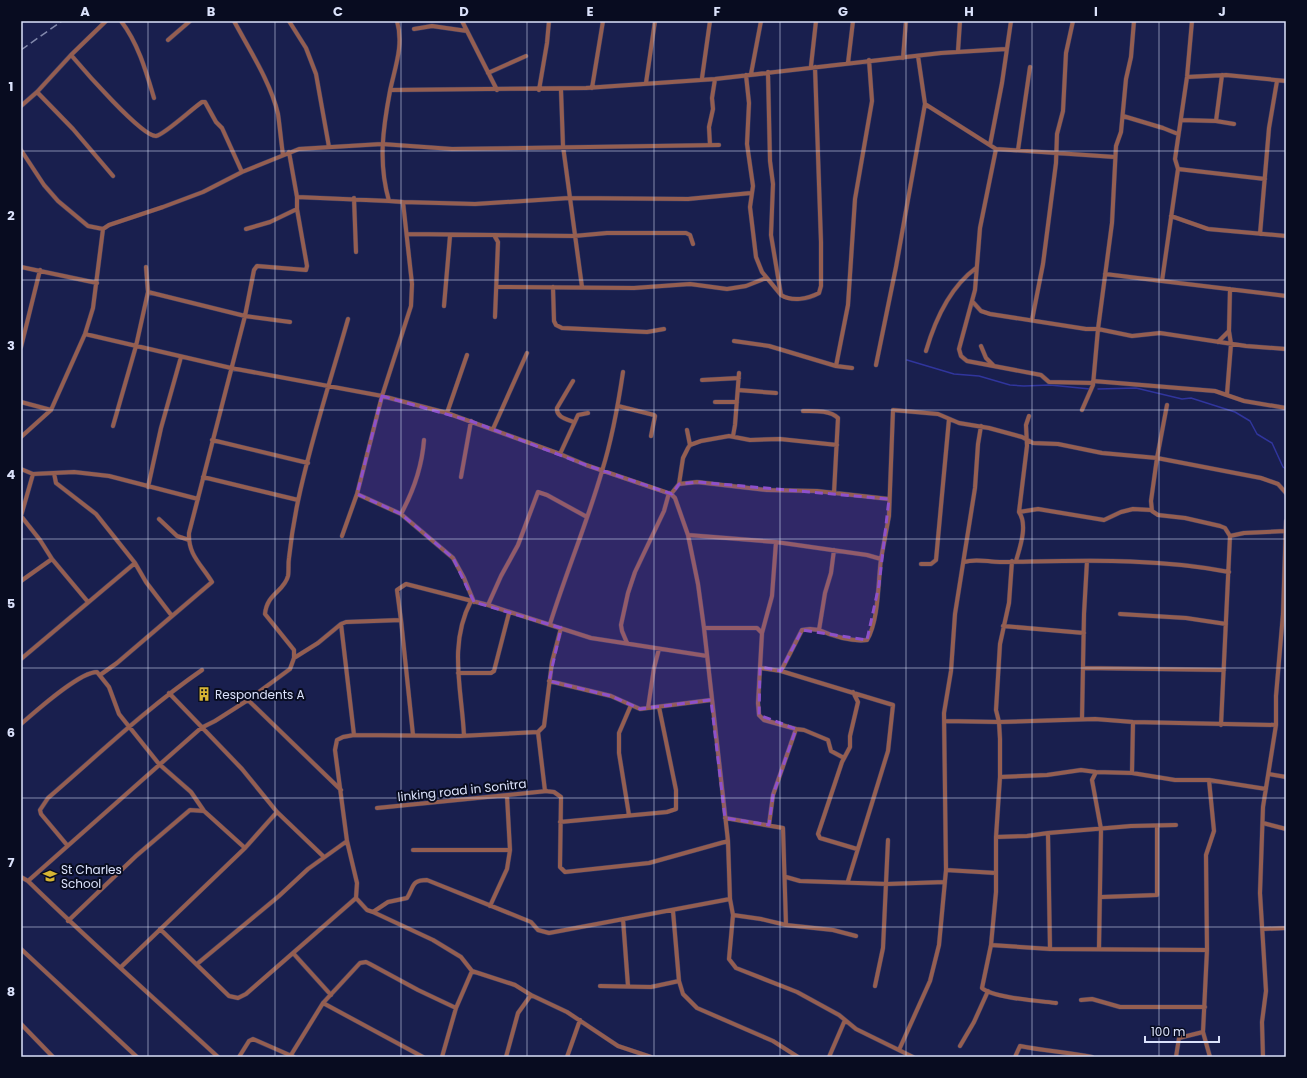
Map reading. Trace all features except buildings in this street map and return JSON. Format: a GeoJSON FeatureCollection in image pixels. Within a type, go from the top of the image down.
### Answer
{"type":"FeatureCollection","features":[{"type":"Feature","properties":{"kind":"street"},"geometry":{"type":"LineString","coordinates":[[21,106],[37,92],[71,55],[106,21]]}},
{"type":"Feature","properties":{"kind":"street"},"geometry":{"type":"LineString","coordinates":[[121,21],[127,29],[144,65],[154,98]]}},
{"type":"Feature","properties":{"kind":"street"},"geometry":{"type":"LineString","coordinates":[[168,40],[190,21]]}},
{"type":"Feature","properties":{"kind":"street"},"geometry":{"type":"LineString","coordinates":[[234,21],[273,98],[278,114],[282,155]]}},
{"type":"Feature","properties":{"kind":"street"},"geometry":{"type":"LineString","coordinates":[[290,21],[306,48],[316,74],[329,147]]}},
{"type":"Feature","properties":{"kind":"street"},"geometry":{"type":"LineString","coordinates":[[389,201],[384,177],[382,144],[390,90],[399,51],[400,37],[396,21]]}},
{"type":"Feature","properties":{"kind":"street"},"geometry":{"type":"LineString","coordinates":[[462,21],[497,90]]}},
{"type":"Feature","properties":{"kind":"street"},"geometry":{"type":"LineString","coordinates":[[539,90],[549,21]]}},
{"type":"Feature","properties":{"kind":"street"},"geometry":{"type":"LineString","coordinates":[[592,88],[603,21]]}},
{"type":"Feature","properties":{"kind":"street"},"geometry":{"type":"LineString","coordinates":[[646,83],[655,21]]}},
{"type":"Feature","properties":{"kind":"street"},"geometry":{"type":"LineString","coordinates":[[702,78],[710,21]]}},
{"type":"Feature","properties":{"kind":"street"},"geometry":{"type":"LineString","coordinates":[[762,21],[749,74],[748,144],[752,170],[750,207],[756,257],[759,267],[766,278],[781,295],[786,298],[793,299],[804,298],[819,293],[821,286],[821,242],[813,66],[816,21]]}},
{"type":"Feature","properties":{"kind":"street"},"geometry":{"type":"LineString","coordinates":[[848,63],[853,21]]}},
{"type":"Feature","properties":{"kind":"street"},"geometry":{"type":"LineString","coordinates":[[903,58],[906,21]]}},
{"type":"Feature","properties":{"kind":"street"},"geometry":{"type":"LineString","coordinates":[[958,52],[960,21]]}},
{"type":"Feature","properties":{"kind":"street"},"geometry":{"type":"LineString","coordinates":[[990,145],[999,103],[1011,21]]}},
{"type":"Feature","properties":{"kind":"street"},"geometry":{"type":"LineString","coordinates":[[1032,320],[1042,264],[1057,134],[1063,111],[1066,53],[1073,21]]}},
{"type":"Feature","properties":{"kind":"street"},"geometry":{"type":"LineString","coordinates":[[1082,410],[1093,382],[1114,200],[1116,146],[1121,132],[1126,79],[1131,57],[1134,21]]}},
{"type":"Feature","properties":{"kind":"street"},"geometry":{"type":"LineString","coordinates":[[1162,281],[1178,169],[1175,159],[1187,77],[1192,21]]}},
{"type":"Feature","properties":{"kind":"street"},"geometry":{"type":"LineString","coordinates":[[414,29],[432,26],[467,31]]}},
{"type":"Feature","properties":{"kind":"street"},"geometry":{"type":"LineString","coordinates":[[390,90],[561,90],[592,88],[702,78],[715,79],[869,60],[1006,49]]}},
{"type":"Feature","properties":{"kind":"street"},"geometry":{"type":"LineString","coordinates":[[71,55],[121,110],[148,135],[156,136],[167,131],[179,119],[202,102],[205,102],[216,122],[222,128],[242,172]]}},
{"type":"Feature","properties":{"kind":"street"},"geometry":{"type":"LineString","coordinates":[[488,73],[526,56]]}},
{"type":"Feature","properties":{"kind":"street"},"geometry":{"type":"LineString","coordinates":[[876,365],[896,267],[925,104],[918,56]]}},
{"type":"Feature","properties":{"kind":"street"},"geometry":{"type":"LineString","coordinates":[[836,366],[848,305],[855,199],[872,101],[869,60]]}},
{"type":"Feature","properties":{"kind":"street"},"geometry":{"type":"LineString","coordinates":[[1018,150],[1030,66]]}},
{"type":"Feature","properties":{"kind":"street"},"geometry":{"type":"LineString","coordinates":[[768,72],[770,164],[773,184],[771,235],[781,295]]}},
{"type":"Feature","properties":{"kind":"street"},"geometry":{"type":"LineString","coordinates":[[1187,77],[1222,75],[1277,82],[1286,81]]}},
{"type":"Feature","properties":{"kind":"street"},"geometry":{"type":"LineString","coordinates":[[1216,121],[1222,75]]}},
{"type":"Feature","properties":{"kind":"street"},"geometry":{"type":"LineString","coordinates":[[710,145],[709,126],[713,109],[712,98],[715,79]]}},
{"type":"Feature","properties":{"kind":"street"},"geometry":{"type":"LineString","coordinates":[[1260,234],[1269,128],[1277,82]]}},
{"type":"Feature","properties":{"kind":"street"},"geometry":{"type":"LineString","coordinates":[[561,90],[569,198],[582,288]]}},
{"type":"Feature","properties":{"kind":"street"},"geometry":{"type":"LineString","coordinates":[[37,92],[73,129],[112,176]]}},
{"type":"Feature","properties":{"kind":"street"},"geometry":{"type":"LineString","coordinates":[[925,104],[996,150],[1018,150],[1115,157]]}},
{"type":"Feature","properties":{"kind":"street"},"geometry":{"type":"LineString","coordinates":[[1123,116],[1178,134]]}},
{"type":"Feature","properties":{"kind":"street"},"geometry":{"type":"LineString","coordinates":[[1181,120],[1216,121],[1234,124]]}},
{"type":"Feature","properties":{"kind":"street"},"geometry":{"type":"LineString","coordinates":[[21,150],[44,185],[58,201],[88,226],[103,229],[119,220],[163,207],[203,192],[242,172],[299,149],[382,144],[452,149],[564,146],[718,145]]}},
{"type":"Feature","properties":{"kind":"street"},"geometry":{"type":"LineString","coordinates":[[996,150],[983,212],[976,268],[975,290],[968,321],[960,344],[962,356],[967,361],[976,364],[1041,375],[1049,382],[1093,382],[1227,394],[1244,401],[1286,408]]}},
{"type":"Feature","properties":{"kind":"street"},"geometry":{"type":"LineString","coordinates":[[100,675],[117,663],[212,582],[193,556],[189,540],[212,440],[245,316],[254,270],[257,266],[302,271],[306,270],[308,266],[297,209],[297,197],[289,152]]}},
{"type":"Feature","properties":{"kind":"street"},"geometry":{"type":"LineString","coordinates":[[1178,169],[1265,179]]}},
{"type":"Feature","properties":{"kind":"street"},"geometry":{"type":"LineString","coordinates":[[297,197],[354,198],[403,202],[475,204],[569,198],[688,199],[751,193]]}},
{"type":"Feature","properties":{"kind":"street"},"geometry":{"type":"LineString","coordinates":[[354,198],[356,252]]}},
{"type":"Feature","properties":{"kind":"street"},"geometry":{"type":"LineString","coordinates":[[342,536],[357,494],[382,396],[411,306],[412,284],[403,202]]}},
{"type":"Feature","properties":{"kind":"street"},"geometry":{"type":"LineString","coordinates":[[246,229],[270,222],[297,209]]}},
{"type":"Feature","properties":{"kind":"street"},"geometry":{"type":"LineString","coordinates":[[1171,216],[1208,229],[1286,236]]}},
{"type":"Feature","properties":{"kind":"street"},"geometry":{"type":"LineString","coordinates":[[21,437],[51,410],[85,334],[93,308],[103,229]]}},
{"type":"Feature","properties":{"kind":"street"},"geometry":{"type":"LineString","coordinates":[[407,234],[450,236],[464,234],[574,236],[607,233],[686,233],[690,235],[693,244]]}},
{"type":"Feature","properties":{"kind":"street"},"geometry":{"type":"LineString","coordinates":[[494,235],[498,242],[495,317]]}},
{"type":"Feature","properties":{"kind":"street"},"geometry":{"type":"LineString","coordinates":[[444,306],[450,236]]}},
{"type":"Feature","properties":{"kind":"street"},"geometry":{"type":"LineString","coordinates":[[21,267],[97,283]]}},
{"type":"Feature","properties":{"kind":"street"},"geometry":{"type":"LineString","coordinates":[[114,426],[136,346],[148,292],[146,267]]}},
{"type":"Feature","properties":{"kind":"street"},"geometry":{"type":"LineString","coordinates":[[926,351],[947,300],[953,291],[976,268]]}},
{"type":"Feature","properties":{"kind":"street"},"geometry":{"type":"LineString","coordinates":[[21,347],[40,270]]}},
{"type":"Feature","properties":{"kind":"street"},"geometry":{"type":"LineString","coordinates":[[1105,274],[1286,296]]}},
{"type":"Feature","properties":{"kind":"street"},"geometry":{"type":"LineString","coordinates":[[496,287],[641,288],[690,284],[727,289],[746,286],[766,278]]}},
{"type":"Feature","properties":{"kind":"street"},"geometry":{"type":"LineString","coordinates":[[553,287],[554,321],[556,325],[562,328],[648,332],[664,329]]}},
{"type":"Feature","properties":{"kind":"street"},"geometry":{"type":"LineString","coordinates":[[1227,394],[1231,344],[1229,331],[1230,289]]}},
{"type":"Feature","properties":{"kind":"street"},"geometry":{"type":"LineString","coordinates":[[148,292],[245,316],[290,322]]}},
{"type":"Feature","properties":{"kind":"street"},"geometry":{"type":"LineString","coordinates":[[972,301],[981,311],[990,314],[1064,326],[1132,336],[1160,333],[1231,344],[1286,349]]}},
{"type":"Feature","properties":{"kind":"street"},"geometry":{"type":"LineString","coordinates":[[28,881],[201,728],[216,721],[248,700],[290,669],[294,658],[294,650],[265,614],[267,602],[285,583],[288,576],[291,537],[298,500],[328,386],[348,319]]}},
{"type":"Feature","properties":{"kind":"street"},"geometry":{"type":"LineString","coordinates":[[1218,342],[1229,331]]}},
{"type":"Feature","properties":{"kind":"street"},"geometry":{"type":"LineString","coordinates":[[85,334],[231,368],[382,396],[447,413],[602,470],[670,493],[675,498],[688,535],[698,584],[704,628],[728,841],[730,899],[733,915],[729,953],[731,964],[736,968],[797,992],[845,1020],[856,1029],[913,1057]]}},
{"type":"Feature","properties":{"kind":"street"},"geometry":{"type":"LineString","coordinates":[[734,341],[769,346],[836,366],[852,368]]}},
{"type":"Feature","properties":{"kind":"street"},"geometry":{"type":"LineString","coordinates":[[981,346],[986,358],[994,366]]}},
{"type":"Feature","properties":{"kind":"street"},"geometry":{"type":"LineString","coordinates":[[493,429],[527,353]]}},
{"type":"Feature","properties":{"kind":"street"},"geometry":{"type":"LineString","coordinates":[[447,413],[467,355]]}},
{"type":"Feature","properties":{"kind":"street"},"geometry":{"type":"LineString","coordinates":[[148,486],[161,428],[180,357]]}},
{"type":"Feature","properties":{"kind":"street"},"geometry":{"type":"LineString","coordinates":[[550,624],[602,470],[618,406],[622,372]]}},
{"type":"Feature","properties":{"kind":"street"},"geometry":{"type":"LineString","coordinates":[[702,380],[739,375],[733,436]]}},
{"type":"Feature","properties":{"kind":"street"},"geometry":{"type":"LineString","coordinates":[[573,381],[557,408],[557,412],[558,415],[574,422]]}},
{"type":"Feature","properties":{"kind":"street"},"geometry":{"type":"LineString","coordinates":[[738,390],[776,393]]}},
{"type":"Feature","properties":{"kind":"street"},"geometry":{"type":"LineString","coordinates":[[21,402],[51,410]]}},
{"type":"Feature","properties":{"kind":"street"},"geometry":{"type":"LineString","coordinates":[[715,402],[737,402]]}},
{"type":"Feature","properties":{"kind":"street"},"geometry":{"type":"LineString","coordinates":[[1152,510],[1157,458],[1166,405]]}},
{"type":"Feature","properties":{"kind":"street"},"geometry":{"type":"LineString","coordinates":[[618,406],[654,415],[650,436]]}},
{"type":"Feature","properties":{"kind":"street"},"geometry":{"type":"LineString","coordinates":[[781,671],[802,630],[819,630],[841,637],[862,641],[867,640],[873,621],[881,559],[889,516],[893,410],[938,414],[959,423],[981,426],[1027,439],[1033,443],[1058,444],[1102,453],[1157,458],[1268,479],[1278,484],[1286,493]]}},
{"type":"Feature","properties":{"kind":"street"},"geometry":{"type":"LineString","coordinates":[[803,412],[815,411],[837,417],[834,493]]}},
{"type":"Feature","properties":{"kind":"street"},"geometry":{"type":"LineString","coordinates":[[560,454],[578,415],[588,414]]}},
{"type":"Feature","properties":{"kind":"street"},"geometry":{"type":"LineString","coordinates":[[1029,416],[1026,425],[1027,439],[1019,512],[1022,517],[1022,533],[1014,561],[1009,603],[1000,644],[996,710],[999,722],[1000,777],[996,837],[996,892],[990,945],[982,988],[1014,998],[1056,1003]]}},
{"type":"Feature","properties":{"kind":"street"},"geometry":{"type":"LineString","coordinates":[[921,564],[931,564],[936,560],[949,419]]}},
{"type":"Feature","properties":{"kind":"street"},"geometry":{"type":"LineString","coordinates":[[461,477],[471,421]]}},
{"type":"Feature","properties":{"kind":"street"},"geometry":{"type":"LineString","coordinates":[[899,1050],[930,981],[939,945],[946,870],[944,713],[951,672],[955,614],[975,488],[978,444],[981,426]]}},
{"type":"Feature","properties":{"kind":"street"},"geometry":{"type":"LineString","coordinates":[[627,643],[622,631],[622,626],[628,593],[635,572],[664,511],[670,493],[679,484],[683,458],[690,445],[687,430]]}},
{"type":"Feature","properties":{"kind":"street"},"geometry":{"type":"LineString","coordinates":[[690,445],[714,438],[733,436],[750,440],[780,439],[837,445]]}},
{"type":"Feature","properties":{"kind":"street"},"geometry":{"type":"LineString","coordinates":[[212,440],[308,463]]}},
{"type":"Feature","properties":{"kind":"street"},"geometry":{"type":"LineString","coordinates":[[401,514],[416,483],[423,454],[424,440]]}},
{"type":"Feature","properties":{"kind":"street"},"geometry":{"type":"LineString","coordinates":[[21,469],[33,474],[74,472],[109,476],[198,499]]}},
{"type":"Feature","properties":{"kind":"street"},"geometry":{"type":"LineString","coordinates":[[54,473],[56,483],[96,514],[172,616]]}},
{"type":"Feature","properties":{"kind":"street"},"geometry":{"type":"LineString","coordinates":[[33,474],[21,516],[40,540],[52,559],[88,602]]}},
{"type":"Feature","properties":{"kind":"street"},"geometry":{"type":"LineString","coordinates":[[203,477],[298,500]]}},
{"type":"Feature","properties":{"kind":"street"},"geometry":{"type":"LineString","coordinates":[[679,484],[697,482],[767,490],[834,493],[889,499]]}},
{"type":"Feature","properties":{"kind":"street"},"geometry":{"type":"LineString","coordinates":[[488,605],[518,544],[538,492],[548,495],[587,517]]}},
{"type":"Feature","properties":{"kind":"street"},"geometry":{"type":"LineString","coordinates":[[357,494],[401,514],[453,558],[461,572],[472,601],[458,642],[457,653],[464,736]]}},
{"type":"Feature","properties":{"kind":"street"},"geometry":{"type":"LineString","coordinates":[[1019,512],[1038,509],[1104,520],[1120,512],[1133,509],[1152,510],[1158,514],[1185,518],[1225,528],[1230,536],[1221,725]]}},
{"type":"Feature","properties":{"kind":"street"},"geometry":{"type":"LineString","coordinates":[[159,518],[177,536],[189,540]]}},
{"type":"Feature","properties":{"kind":"street"},"geometry":{"type":"LineString","coordinates":[[1263,1057],[1262,1022],[1266,991],[1260,893],[1263,807],[1276,726],[1276,696],[1284,615],[1286,521]]}},
{"type":"Feature","properties":{"kind":"street"},"geometry":{"type":"LineString","coordinates":[[1230,536],[1244,533],[1285,531]]}},
{"type":"Feature","properties":{"kind":"street"},"geometry":{"type":"LineString","coordinates":[[688,535],[776,542],[834,550],[881,559]]}},
{"type":"Feature","properties":{"kind":"street"},"geometry":{"type":"LineString","coordinates":[[776,542],[772,596],[762,633],[758,703],[759,715],[764,720],[804,730],[828,740],[831,751],[844,758]]}},
{"type":"Feature","properties":{"kind":"street"},"geometry":{"type":"LineString","coordinates":[[819,630],[825,593],[831,574],[834,550]]}},
{"type":"Feature","properties":{"kind":"street"},"geometry":{"type":"LineString","coordinates":[[21,581],[52,559]]}},
{"type":"Feature","properties":{"kind":"street"},"geometry":{"type":"LineString","coordinates":[[964,562],[970,560],[1170,563],[1229,572]]}},
{"type":"Feature","properties":{"kind":"street"},"geometry":{"type":"LineString","coordinates":[[1082,719],[1087,561]]}},
{"type":"Feature","properties":{"kind":"street"},"geometry":{"type":"LineString","coordinates":[[21,659],[134,563]]}},
{"type":"Feature","properties":{"kind":"street"},"geometry":{"type":"LineString","coordinates":[[413,735],[397,590],[406,584],[420,586],[488,605],[590,638],[707,656]]}},
{"type":"Feature","properties":{"kind":"street"},"geometry":{"type":"LineString","coordinates":[[458,673],[491,673],[494,671],[509,613]]}},
{"type":"Feature","properties":{"kind":"street"},"geometry":{"type":"LineString","coordinates":[[1120,614],[1186,618],[1226,624]]}},
{"type":"Feature","properties":{"kind":"street"},"geometry":{"type":"LineString","coordinates":[[294,658],[318,643],[341,624],[346,622],[401,620]]}},
{"type":"Feature","properties":{"kind":"street"},"geometry":{"type":"LineString","coordinates":[[341,624],[354,736]]}},
{"type":"Feature","properties":{"kind":"street"},"geometry":{"type":"LineString","coordinates":[[1003,626],[1084,633]]}},
{"type":"Feature","properties":{"kind":"street"},"geometry":{"type":"LineString","coordinates":[[160,929],[229,996],[238,998],[246,994],[356,898],[357,883],[347,841],[335,750],[337,740],[343,737],[354,736],[464,736],[538,732],[544,726],[552,662],[561,628]]}},
{"type":"Feature","properties":{"kind":"street"},"geometry":{"type":"LineString","coordinates":[[704,628],[757,628],[762,633]]}},
{"type":"Feature","properties":{"kind":"street"},"geometry":{"type":"LineString","coordinates":[[648,708],[654,668],[659,649]]}},
{"type":"Feature","properties":{"kind":"street"},"geometry":{"type":"LineString","coordinates":[[761,668],[781,671],[893,705],[886,758],[872,807],[856,849],[848,881]]}},
{"type":"Feature","properties":{"kind":"street"},"geometry":{"type":"LineString","coordinates":[[1083,668],[1224,670]]}},
{"type":"Feature","properties":{"kind":"street"},"geometry":{"type":"LineString","coordinates":[[67,846],[41,814],[40,810],[42,805],[128,727],[169,693],[202,670]]}},
{"type":"Feature","properties":{"kind":"street"},"geometry":{"type":"LineString","coordinates":[[21,724],[44,703],[71,685],[95,672],[100,675],[109,687],[119,714],[128,727],[159,764],[191,792],[204,811],[245,848]]}},
{"type":"Feature","properties":{"kind":"street"},"geometry":{"type":"LineString","coordinates":[[549,681],[611,696],[640,709],[711,700]]}},
{"type":"Feature","properties":{"kind":"street"},"geometry":{"type":"LineString","coordinates":[[853,692],[858,702],[850,736],[850,747],[844,758],[818,834],[820,838],[856,849]]}},
{"type":"Feature","properties":{"kind":"street"},"geometry":{"type":"LineString","coordinates":[[169,693],[242,769],[277,812],[324,857]]}},
{"type":"Feature","properties":{"kind":"street"},"geometry":{"type":"LineString","coordinates":[[248,700],[341,790]]}},
{"type":"Feature","properties":{"kind":"street"},"geometry":{"type":"LineString","coordinates":[[629,816],[619,753],[619,733],[630,704]]}},
{"type":"Feature","properties":{"kind":"street"},"geometry":{"type":"LineString","coordinates":[[560,822],[672,811],[677,805],[676,790],[659,707]]}},
{"type":"Feature","properties":{"kind":"street"},"geometry":{"type":"LineString","coordinates":[[945,721],[999,722],[1082,719],[1276,726]]}},
{"type":"Feature","properties":{"kind":"street"},"geometry":{"type":"LineString","coordinates":[[1132,773],[1133,722]]}},
{"type":"Feature","properties":{"kind":"street"},"geometry":{"type":"LineString","coordinates":[[769,825],[773,795],[796,729]]}},
{"type":"Feature","properties":{"kind":"street"},"geometry":{"type":"LineString","coordinates":[[538,732],[545,791],[554,792],[560,797],[560,867],[565,872],[648,863],[728,841]]}},
{"type":"Feature","properties":{"kind":"street"},"geometry":{"type":"LineString","coordinates":[[1000,777],[1047,775],[1081,770],[1132,773],[1160,779],[1209,780],[1266,789]]}},
{"type":"Feature","properties":{"kind":"street"},"geometry":{"type":"LineString","coordinates":[[1096,772],[1092,780],[1101,829],[1102,897],[1100,949]]}},
{"type":"Feature","properties":{"kind":"street"},"geometry":{"type":"LineString","coordinates":[[1269,774],[1286,777]]}},
{"type":"Feature","properties":{"kind":"street"},"geometry":{"type":"LineString","coordinates":[[1209,780],[1214,831],[1206,855],[1207,950],[1204,1032],[1210,1057]]}},
{"type":"Feature","properties":{"kind":"street","name":"linking road in Sonitra"},"geometry":{"type":"LineString","coordinates":[[377,808],[548,791]]}},
{"type":"Feature","properties":{"kind":"street"},"geometry":{"type":"LineString","coordinates":[[490,906],[507,870],[510,850],[507,796]]}},
{"type":"Feature","properties":{"kind":"street"},"geometry":{"type":"LineString","coordinates":[[68,921],[169,826],[190,810],[204,811]]}},
{"type":"Feature","properties":{"kind":"street"},"geometry":{"type":"LineString","coordinates":[[121,967],[245,848],[277,812]]}},
{"type":"Feature","properties":{"kind":"street"},"geometry":{"type":"LineString","coordinates":[[725,818],[783,828],[786,876],[786,925]]}},
{"type":"Feature","properties":{"kind":"street"},"geometry":{"type":"LineString","coordinates":[[1263,823],[1286,830]]}},
{"type":"Feature","properties":{"kind":"street"},"geometry":{"type":"LineString","coordinates":[[996,837],[1027,836],[1048,832],[1131,826],[1176,825]]}},
{"type":"Feature","properties":{"kind":"street"},"geometry":{"type":"LineString","coordinates":[[1102,897],[1157,895],[1157,826]]}},
{"type":"Feature","properties":{"kind":"street"},"geometry":{"type":"LineString","coordinates":[[1048,832],[1050,949]]}},
{"type":"Feature","properties":{"kind":"street"},"geometry":{"type":"LineString","coordinates":[[875,986],[883,948],[888,840]]}},
{"type":"Feature","properties":{"kind":"street"},"geometry":{"type":"LineString","coordinates":[[197,964],[279,896],[308,869],[347,841]]}},
{"type":"Feature","properties":{"kind":"street"},"geometry":{"type":"LineString","coordinates":[[414,850],[510,850]]}},
{"type":"Feature","properties":{"kind":"street"},"geometry":{"type":"LineString","coordinates":[[946,870],[996,873]]}},
{"type":"Feature","properties":{"kind":"street"},"geometry":{"type":"LineString","coordinates":[[786,876],[800,881],[848,881],[887,884],[945,882]]}},
{"type":"Feature","properties":{"kind":"street"},"geometry":{"type":"LineString","coordinates":[[21,877],[28,881],[68,921],[121,967],[218,1057]]}},
{"type":"Feature","properties":{"kind":"street"},"geometry":{"type":"LineString","coordinates":[[374,912],[388,902],[407,898],[414,883],[419,880],[427,880],[531,922],[538,930],[549,933],[673,911],[730,899]]}},
{"type":"Feature","properties":{"kind":"street"},"geometry":{"type":"LineString","coordinates":[[356,898],[367,910],[433,940],[461,957],[472,971],[515,985],[531,995],[548,1002],[580,1020],[618,1046],[651,1057]]}},
{"type":"Feature","properties":{"kind":"street"},"geometry":{"type":"LineString","coordinates":[[673,911],[679,981],[683,994],[697,1008],[773,1041],[798,1057]]}},
{"type":"Feature","properties":{"kind":"street"},"geometry":{"type":"LineString","coordinates":[[733,915],[761,919],[786,925],[833,930],[856,936]]}},
{"type":"Feature","properties":{"kind":"street"},"geometry":{"type":"LineString","coordinates":[[623,919],[628,986]]}},
{"type":"Feature","properties":{"kind":"street"},"geometry":{"type":"LineString","coordinates":[[1263,929],[1286,928]]}},
{"type":"Feature","properties":{"kind":"street"},"geometry":{"type":"LineString","coordinates":[[990,945],[1050,949],[1207,950]]}},
{"type":"Feature","properties":{"kind":"street"},"geometry":{"type":"LineString","coordinates":[[21,949],[137,1057]]}},
{"type":"Feature","properties":{"kind":"street"},"geometry":{"type":"LineString","coordinates":[[293,952],[331,995]]}},
{"type":"Feature","properties":{"kind":"street"},"geometry":{"type":"LineString","coordinates":[[239,1057],[249,1041],[253,1038],[293,1056],[323,1003],[356,967],[366,962],[456,1008]]}},
{"type":"Feature","properties":{"kind":"street"},"geometry":{"type":"LineString","coordinates":[[442,1057],[456,1008],[472,971]]}},
{"type":"Feature","properties":{"kind":"street"},"geometry":{"type":"LineString","coordinates":[[600,986],[651,987],[679,981]]}},
{"type":"Feature","properties":{"kind":"street"},"geometry":{"type":"LineString","coordinates":[[960,1046],[974,1022],[988,991]]}},
{"type":"Feature","properties":{"kind":"street"},"geometry":{"type":"LineString","coordinates":[[506,1057],[518,1013],[531,995]]}},
{"type":"Feature","properties":{"kind":"street"},"geometry":{"type":"LineString","coordinates":[[1080,1000],[1092,999],[1120,1007],[1205,1007]]}},
{"type":"Feature","properties":{"kind":"street"},"geometry":{"type":"LineString","coordinates":[[323,1003],[422,1057]]}},
{"type":"Feature","properties":{"kind":"street"},"geometry":{"type":"LineString","coordinates":[[567,1057],[580,1020]]}},
{"type":"Feature","properties":{"kind":"street"},"geometry":{"type":"LineString","coordinates":[[829,1057],[845,1020]]}},
{"type":"Feature","properties":{"kind":"street"},"geometry":{"type":"LineString","coordinates":[[21,1024],[53,1057]]}},
{"type":"Feature","properties":{"kind":"street"},"geometry":{"type":"LineString","coordinates":[[1176,1057],[1179,1038],[1204,1032]]}},
{"type":"Feature","properties":{"kind":"street"},"geometry":{"type":"LineString","coordinates":[[1015,1057],[1020,1046],[1092,1057]]}},
{"type":"Feature","properties":{"kind":"highlighted area"},"geometry":{"type":"Polygon","coordinates":[[[382,396],[471,421],[586,465],[672,494],[679,484],[697,482],[889,499],[879,585],[867,640],[802,630],[781,671],[760,667],[759,715],[796,729],[773,795],[769,825],[725,818],[711,700],[640,709],[611,696],[549,681],[561,628],[474,602],[453,558],[401,514],[357,494],[382,396]]]}},
{"type":"Feature","properties":{"kind":"waterway"},"geometry":{"type":"LineString","coordinates":[[907,360],[954,374],[979,376],[1010,385],[1050,385],[1090,389]]}},
{"type":"Feature","properties":{"kind":"waterway"},"geometry":{"type":"LineString","coordinates":[[1098,389],[1136,388],[1182,399],[1191,398],[1235,412],[1250,421],[1257,434],[1272,443],[1283,467],[1286,469]]}},
{"type":"Feature","properties":{"kind":"railway"},"geometry":{"type":"LineString","coordinates":[[21,50],[62,21]]}},
{"type":"Feature","properties":{"kind":"place","name":"Respondents A"},"geometry":{"type":"Point","coordinates":[204,694]}},
{"type":"Feature","properties":{"kind":"place","name":"St Charles School"},"geometry":{"type":"Point","coordinates":[50,876]}}]}
